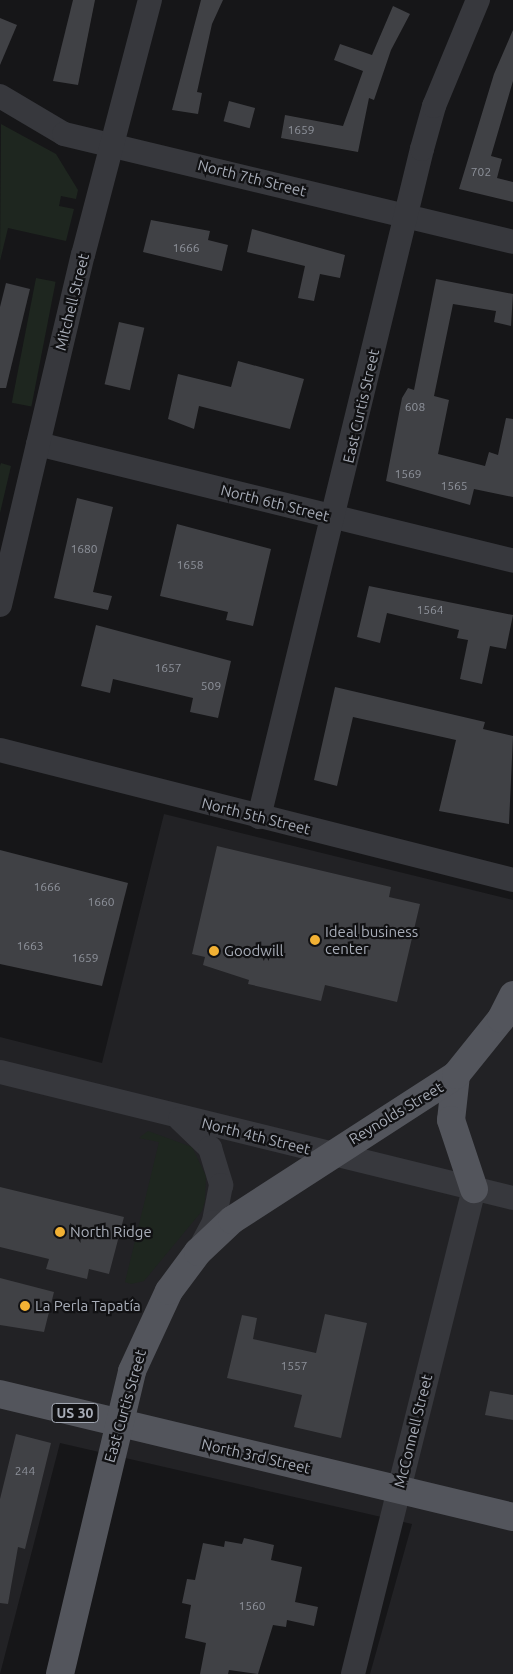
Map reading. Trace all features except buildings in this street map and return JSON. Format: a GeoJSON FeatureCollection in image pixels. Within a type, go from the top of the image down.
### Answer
{"type":"FeatureCollection","features":[{"type":"Feature","properties":{"kind":"main road","name":"Reynolds Street"},"geometry":{"type":"LineString","coordinates":[[328,1154],[456,1075],[501,1019],[513,995]]}},
{"type":"Feature","properties":{"kind":"main road"},"geometry":{"type":"LineString","coordinates":[[456,1075],[451,1120],[474,1189]]}},
{"type":"Feature","properties":{"kind":"main road","name":"East Curtis Street"},"geometry":{"type":"LineString","coordinates":[[60,1674],[118,1423],[147,1332],[169,1291],[198,1252],[232,1220],[328,1154]]}},
{"type":"Feature","properties":{"kind":"main road","name":"North 3rd Street"},"geometry":{"type":"LineString","coordinates":[[0,1394],[513,1517]]}},
{"type":"Feature","properties":{"kind":"street","name":"Mitchell Street"},"geometry":{"type":"LineString","coordinates":[[0,605],[112,144],[150,0]]}},
{"type":"Feature","properties":{"kind":"street","name":"East Curtis Street"},"geometry":{"type":"LineString","coordinates":[[259,817],[335,518],[406,216],[434,106],[478,0]]}},
{"type":"Feature","properties":{"kind":"street","name":"North 7th Street"},"geometry":{"type":"LineString","coordinates":[[0,96],[64,134],[112,144],[513,242]]}},
{"type":"Feature","properties":{"kind":"street","name":"North 6th Street"},"geometry":{"type":"LineString","coordinates":[[38,444],[513,562]]}},
{"type":"Feature","properties":{"kind":"street","name":"North 5th Street"},"geometry":{"type":"LineString","coordinates":[[0,750],[513,880]]}},
{"type":"Feature","properties":{"kind":"street","name":"North 4th Street"},"geometry":{"type":"LineString","coordinates":[[0,1072],[513,1198]]}},
{"type":"Feature","properties":{"kind":"street"},"geometry":{"type":"LineString","coordinates":[[175,1116],[199,1133],[210,1148],[221,1185],[214,1222],[198,1252]]}},
{"type":"Feature","properties":{"kind":"street","name":"McConnell Street"},"geometry":{"type":"LineString","coordinates":[[353,1674],[474,1189]]}},
{"type":"Feature","properties":{"kind":"shaded area"},"geometry":{"type":"Polygon","coordinates":[[[1,124],[56,154],[78,190],[76,199],[61,196],[59,206],[74,209],[66,241],[8,228],[0,261],[1,124]]]}},
{"type":"Feature","properties":{"kind":"shaded area"},"geometry":{"type":"Polygon","coordinates":[[[36,278],[56,282],[31,406],[12,403],[36,278]]]}},
{"type":"Feature","properties":{"kind":"shaded area"},"geometry":{"type":"Polygon","coordinates":[[[1,463],[11,466],[0,513],[0,466],[1,463]]]}},
{"type":"Feature","properties":{"kind":"shaded area"},"geometry":{"type":"Polygon","coordinates":[[[164,814],[513,900],[513,1674],[370,1674],[412,1524],[60,1443],[0,1674],[0,1037],[102,1063],[164,814]]]}},
{"type":"Feature","properties":{"kind":"shaded area"},"geometry":{"type":"Polygon","coordinates":[[[148,1131],[192,1147],[206,1176],[205,1201],[202,1211],[144,1281],[131,1284],[125,1282],[159,1142],[139,1138],[148,1131]]]}},
{"type":"Feature","properties":{"kind":"place","name":"Ideal business center"},"geometry":{"type":"Point","coordinates":[315,940]}},
{"type":"Feature","properties":{"kind":"place","name":"Goodwill"},"geometry":{"type":"Point","coordinates":[214,951]}},
{"type":"Feature","properties":{"kind":"place","name":"North Ridge"},"geometry":{"type":"Point","coordinates":[60,1232]}},
{"type":"Feature","properties":{"kind":"place","name":"La Perla Tapatía"},"geometry":{"type":"Point","coordinates":[25,1306]}}]}
